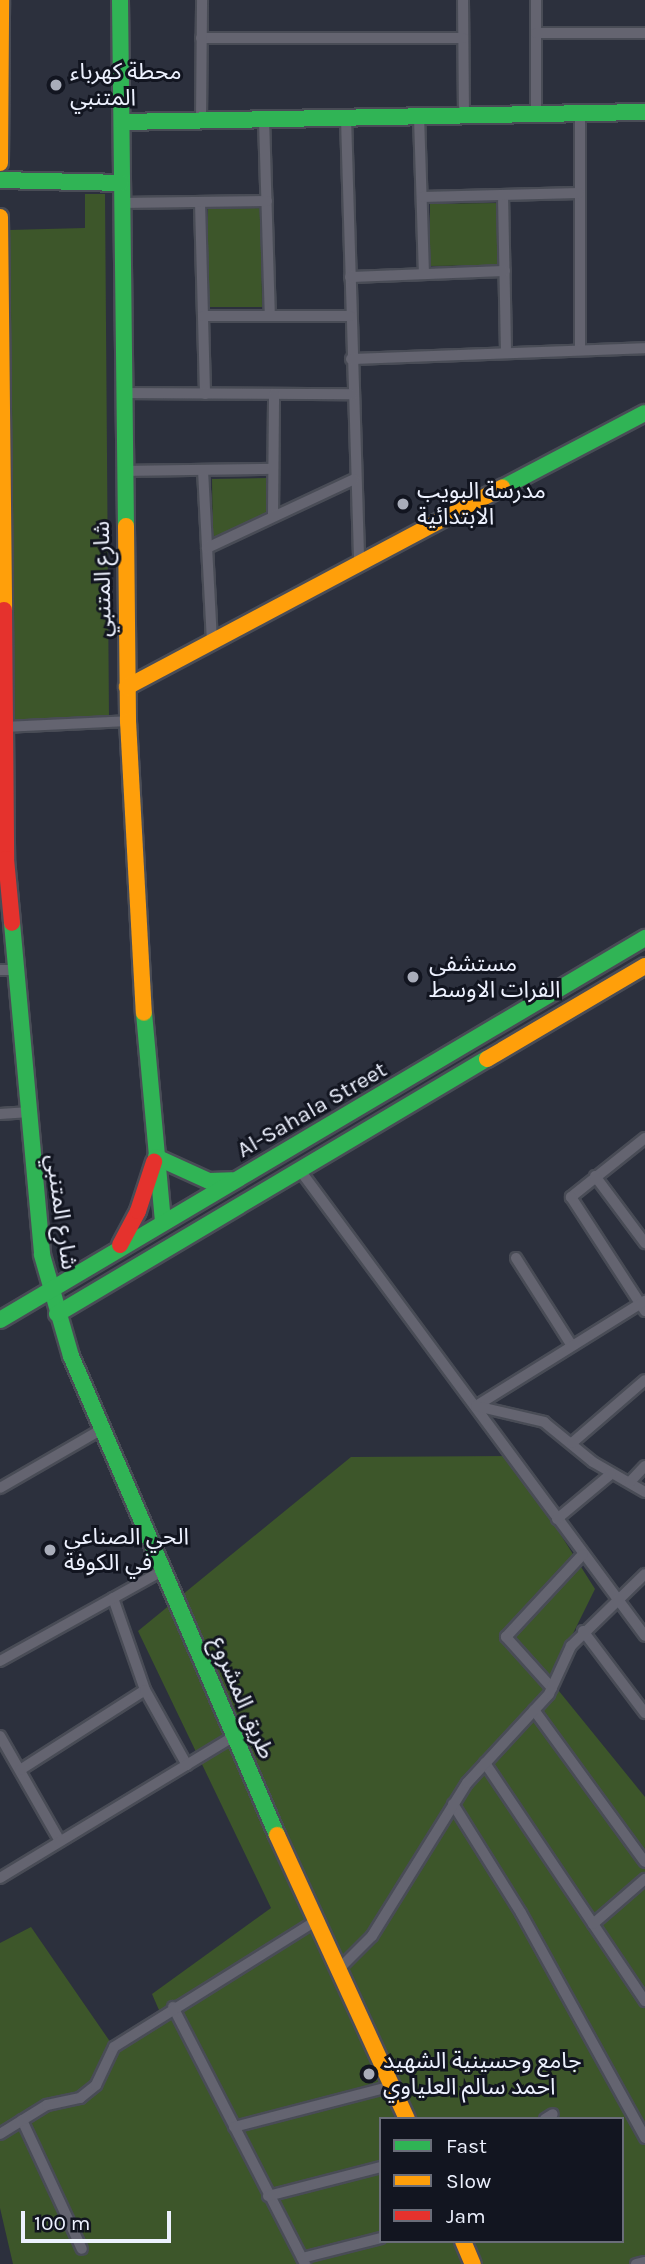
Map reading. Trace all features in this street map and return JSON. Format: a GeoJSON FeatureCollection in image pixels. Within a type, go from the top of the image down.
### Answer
{"type":"FeatureCollection","features":[{"type":"Feature","properties":{"kind":"street"},"geometry":{"type":"LineString","coordinates":[[0,163],[1,0]]}},
{"type":"Feature","properties":{"kind":"street","name":"شارع المتنبي"},"geometry":{"type":"LineString","coordinates":[[120,0],[128,721],[156,1157],[163,1222]]}},
{"type":"Feature","properties":{"kind":"street"},"geometry":{"type":"LineString","coordinates":[[201,120],[202,0]]}},
{"type":"Feature","properties":{"kind":"street"},"geometry":{"type":"LineString","coordinates":[[463,0],[464,115]]}},
{"type":"Feature","properties":{"kind":"street"},"geometry":{"type":"LineString","coordinates":[[536,0],[536,114]]}},
{"type":"Feature","properties":{"kind":"street"},"geometry":{"type":"LineString","coordinates":[[536,33],[645,33]]}},
{"type":"Feature","properties":{"kind":"street"},"geometry":{"type":"LineString","coordinates":[[201,38],[463,38]]}},
{"type":"Feature","properties":{"kind":"street"},"geometry":{"type":"LineString","coordinates":[[122,122],[645,112]]}},
{"type":"Feature","properties":{"kind":"street"},"geometry":{"type":"LineString","coordinates":[[580,113],[580,350]]}},
{"type":"Feature","properties":{"kind":"street"},"geometry":{"type":"LineString","coordinates":[[419,116],[424,274]]}},
{"type":"Feature","properties":{"kind":"street"},"geometry":{"type":"LineString","coordinates":[[346,118],[354,478],[359,565]]}},
{"type":"Feature","properties":{"kind":"street"},"geometry":{"type":"LineString","coordinates":[[264,119],[270,316]]}},
{"type":"Feature","properties":{"kind":"street"},"geometry":{"type":"LineString","coordinates":[[0,180],[121,183]]}},
{"type":"Feature","properties":{"kind":"street"},"geometry":{"type":"LineString","coordinates":[[422,197],[579,193]]}},
{"type":"Feature","properties":{"kind":"street"},"geometry":{"type":"LineString","coordinates":[[503,195],[506,352]]}},
{"type":"Feature","properties":{"kind":"street"},"geometry":{"type":"LineString","coordinates":[[121,204],[267,201]]}},
{"type":"Feature","properties":{"kind":"street"},"geometry":{"type":"LineString","coordinates":[[200,202],[205,394]]}},
{"type":"Feature","properties":{"kind":"street","name":"شارع المتنبي"},"geometry":{"type":"LineString","coordinates":[[0,217],[1,749],[7,970],[49,1289]]}},
{"type":"Feature","properties":{"kind":"street"},"geometry":{"type":"LineString","coordinates":[[349,277],[505,271]]}},
{"type":"Feature","properties":{"kind":"street"},"geometry":{"type":"LineString","coordinates":[[203,316],[350,316]]}},
{"type":"Feature","properties":{"kind":"street"},"geometry":{"type":"LineString","coordinates":[[351,359],[645,348]]}},
{"type":"Feature","properties":{"kind":"street"},"geometry":{"type":"LineString","coordinates":[[123,393],[352,394]]}},
{"type":"Feature","properties":{"kind":"street"},"geometry":{"type":"LineString","coordinates":[[273,516],[274,394]]}},
{"type":"Feature","properties":{"kind":"street"},"geometry":{"type":"LineString","coordinates":[[128,687],[645,413]]}},
{"type":"Feature","properties":{"kind":"street"},"geometry":{"type":"LineString","coordinates":[[203,470],[212,643]]}},
{"type":"Feature","properties":{"kind":"street"},"geometry":{"type":"LineString","coordinates":[[125,471],[274,470]]}},
{"type":"Feature","properties":{"kind":"street"},"geometry":{"type":"LineString","coordinates":[[206,548],[354,478]]}},
{"type":"Feature","properties":{"kind":"street"},"geometry":{"type":"LineString","coordinates":[[3,727],[128,721]]}},
{"type":"Feature","properties":{"kind":"street","name":"Al-Sahala Street"},"geometry":{"type":"LineString","coordinates":[[0,1320],[119,1247],[645,939]]}},
{"type":"Feature","properties":{"kind":"street","name":"Al-Sahala Street"},"geometry":{"type":"LineString","coordinates":[[57,1314],[302,1173],[645,967]]}},
{"type":"Feature","properties":{"kind":"street"},"geometry":{"type":"LineString","coordinates":[[0,1114],[26,1112]]}},
{"type":"Feature","properties":{"kind":"street"},"geometry":{"type":"LineString","coordinates":[[475,1406],[643,1305],[571,1201],[571,1196],[645,1138]]}},
{"type":"Feature","properties":{"kind":"street"},"geometry":{"type":"LineString","coordinates":[[119,1247],[138,1212],[156,1157],[183,1173],[209,1181],[238,1179]]}},
{"type":"Feature","properties":{"kind":"street"},"geometry":{"type":"LineString","coordinates":[[302,1173],[617,1602],[645,1636]]}},
{"type":"Feature","properties":{"kind":"street"},"geometry":{"type":"LineString","coordinates":[[595,1176],[645,1243]]}},
{"type":"Feature","properties":{"kind":"street"},"geometry":{"type":"LineString","coordinates":[[516,1258],[572,1346]]}},
{"type":"Feature","properties":{"kind":"street","name":"طريق المشروع"},"geometry":{"type":"LineString","coordinates":[[49,1289],[102,1429],[233,1737],[406,2117]]}},
{"type":"Feature","properties":{"kind":"street"},"geometry":{"type":"LineString","coordinates":[[572,1443],[645,1380]]}},
{"type":"Feature","properties":{"kind":"street"},"geometry":{"type":"LineString","coordinates":[[475,1406],[544,1422],[611,1474],[645,1492]]}},
{"type":"Feature","properties":{"kind":"street"},"geometry":{"type":"LineString","coordinates":[[0,1488],[102,1429]]}},
{"type":"Feature","properties":{"kind":"street"},"geometry":{"type":"LineString","coordinates":[[630,1482],[645,1466]]}},
{"type":"Feature","properties":{"kind":"street"},"geometry":{"type":"LineString","coordinates":[[557,1519],[611,1474]]}},
{"type":"Feature","properties":{"kind":"street"},"geometry":{"type":"LineString","coordinates":[[552,1688],[506,1637],[583,1554]]}},
{"type":"Feature","properties":{"kind":"street"},"geometry":{"type":"LineString","coordinates":[[0,1661],[162,1571]]}},
{"type":"Feature","properties":{"kind":"street"},"geometry":{"type":"LineString","coordinates":[[339,1969],[372,1936],[453,1804],[485,1763],[552,1688],[570,1646],[645,1574]]}},
{"type":"Feature","properties":{"kind":"street"},"geometry":{"type":"LineString","coordinates":[[113,1598],[145,1690],[187,1765]]}},
{"type":"Feature","properties":{"kind":"street"},"geometry":{"type":"LineString","coordinates":[[583,1631],[645,1713]]}},
{"type":"Feature","properties":{"kind":"street"},"geometry":{"type":"LineString","coordinates":[[20,1770],[145,1690]]}},
{"type":"Feature","properties":{"kind":"street"},"geometry":{"type":"LineString","coordinates":[[534,1710],[645,1862]]}},
{"type":"Feature","properties":{"kind":"street"},"geometry":{"type":"LineString","coordinates":[[0,1736],[60,1842]]}},
{"type":"Feature","properties":{"kind":"street"},"geometry":{"type":"LineString","coordinates":[[0,1878],[233,1737]]}},
{"type":"Feature","properties":{"kind":"street"},"geometry":{"type":"LineString","coordinates":[[485,1763],[645,2001]]}},
{"type":"Feature","properties":{"kind":"street"},"geometry":{"type":"LineString","coordinates":[[453,1804],[521,1913],[645,2138]]}},
{"type":"Feature","properties":{"kind":"street"},"geometry":{"type":"LineString","coordinates":[[593,1924],[645,1879]]}},
{"type":"Feature","properties":{"kind":"street"},"geometry":{"type":"LineString","coordinates":[[0,2134],[47,2105],[80,2098],[96,2085],[114,2047],[173,2007],[316,1920]]}},
{"type":"Feature","properties":{"kind":"street"},"geometry":{"type":"LineString","coordinates":[[173,2007],[303,2261],[379,2239]]}},
{"type":"Feature","properties":{"kind":"street"},"geometry":{"type":"LineString","coordinates":[[234,2127],[392,2086]]}},
{"type":"Feature","properties":{"kind":"street"},"geometry":{"type":"LineString","coordinates":[[22,2120],[82,2249]]}},
{"type":"Feature","properties":{"kind":"street"},"geometry":{"type":"LineString","coordinates":[[268,2196],[379,2168]]}},
{"type":"Feature","properties":{"kind":"street"},"geometry":{"type":"LineString","coordinates":[[464,2243],[473,2264]]}},
{"type":"Feature","properties":{"kind":"street"},"geometry":{"type":"LineString","coordinates":[[636,2264],[645,2262]]}},
{"type":"Feature","properties":{"kind":"green space"},"geometry":{"type":"Polygon","coordinates":[[[85,194],[105,194],[109,718],[12,720],[9,230],[85,228],[85,194]]]}},
{"type":"Feature","properties":{"kind":"green space"},"geometry":{"type":"Polygon","coordinates":[[[498,203],[498,265],[430,266],[430,204],[498,203]]]}},
{"type":"Feature","properties":{"kind":"green space"},"geometry":{"type":"Polygon","coordinates":[[[261,208],[262,307],[208,307],[208,209],[261,208]]]}},
{"type":"Feature","properties":{"kind":"green space"},"geometry":{"type":"Polygon","coordinates":[[[267,478],[267,514],[213,541],[212,479],[267,478]]]}},
{"type":"Feature","properties":{"kind":"green space"},"geometry":{"type":"Polygon","coordinates":[[[511,1456],[595,1589],[550,1680],[645,1797],[645,2264],[13,2264],[0,2208],[0,1943],[31,1927],[111,2043],[162,2017],[152,1994],[271,1908],[138,1631],[351,1457],[511,1456]]]}},
{"type":"Feature","properties":{"kind":"traffic: fast"},"geometry":{"type":"LineString","coordinates":[[120,0],[126,526]]}},
{"type":"Feature","properties":{"kind":"traffic: fast"},"geometry":{"type":"LineString","coordinates":[[122,122],[645,112]]}},
{"type":"Feature","properties":{"kind":"traffic: fast"},"geometry":{"type":"LineString","coordinates":[[0,180],[121,183]]}},
{"type":"Feature","properties":{"kind":"traffic: fast"},"geometry":{"type":"LineString","coordinates":[[502,488],[645,413]]}},
{"type":"Feature","properties":{"kind":"traffic: fast"},"geometry":{"type":"LineString","coordinates":[[12,923],[42,1255],[71,1356],[277,1835]]}},
{"type":"Feature","properties":{"kind":"traffic: fast"},"geometry":{"type":"LineString","coordinates":[[0,1320],[645,938]]}},
{"type":"Feature","properties":{"kind":"traffic: fast"},"geometry":{"type":"LineString","coordinates":[[144,1013],[163,1222]]}},
{"type":"Feature","properties":{"kind":"traffic: fast"},"geometry":{"type":"LineString","coordinates":[[57,1314],[487,1059]]}},
{"type":"Feature","properties":{"kind":"traffic: fast"},"geometry":{"type":"LineString","coordinates":[[156,1157],[209,1181],[232,1180]]}},
{"type":"Feature","properties":{"kind":"traffic: slow"},"geometry":{"type":"LineString","coordinates":[[0,163],[1,0]]}},
{"type":"Feature","properties":{"kind":"traffic: slow"},"geometry":{"type":"LineString","coordinates":[[0,217],[4,610]]}},
{"type":"Feature","properties":{"kind":"traffic: slow"},"geometry":{"type":"LineString","coordinates":[[127,687],[502,488]]}},
{"type":"Feature","properties":{"kind":"traffic: slow"},"geometry":{"type":"LineString","coordinates":[[126,526],[128,721],[144,1013]]}},
{"type":"Feature","properties":{"kind":"traffic: slow"},"geometry":{"type":"LineString","coordinates":[[487,1059],[645,966]]}},
{"type":"Feature","properties":{"kind":"traffic: slow"},"geometry":{"type":"LineString","coordinates":[[277,1835],[406,2117]]}},
{"type":"Feature","properties":{"kind":"traffic: slow"},"geometry":{"type":"LineString","coordinates":[[464,2243],[473,2264]]}},
{"type":"Feature","properties":{"kind":"traffic: jam"},"geometry":{"type":"LineString","coordinates":[[4,610],[6,859],[12,923]]}},
{"type":"Feature","properties":{"kind":"traffic: jam"},"geometry":{"type":"LineString","coordinates":[[120,1245],[138,1211],[154,1162]]}},
{"type":"Feature","properties":{"kind":"place","name":"محطة كهرباء المتنبي"},"geometry":{"type":"Point","coordinates":[56,85]}},
{"type":"Feature","properties":{"kind":"place","name":"مدرسة البويب الابتدائية"},"geometry":{"type":"Point","coordinates":[403,504]}},
{"type":"Feature","properties":{"kind":"place","name":"مستشفى الفرات الاوسط"},"geometry":{"type":"Point","coordinates":[413,977]}},
{"type":"Feature","properties":{"kind":"place","name":"الحي الصناعي في الكوفة"},"geometry":{"type":"Point","coordinates":[50,1550]}},
{"type":"Feature","properties":{"kind":"place","name":"جامع وحسينية الشهيد احمد سالم العلياوي"},"geometry":{"type":"Point","coordinates":[369,2074]}}]}
